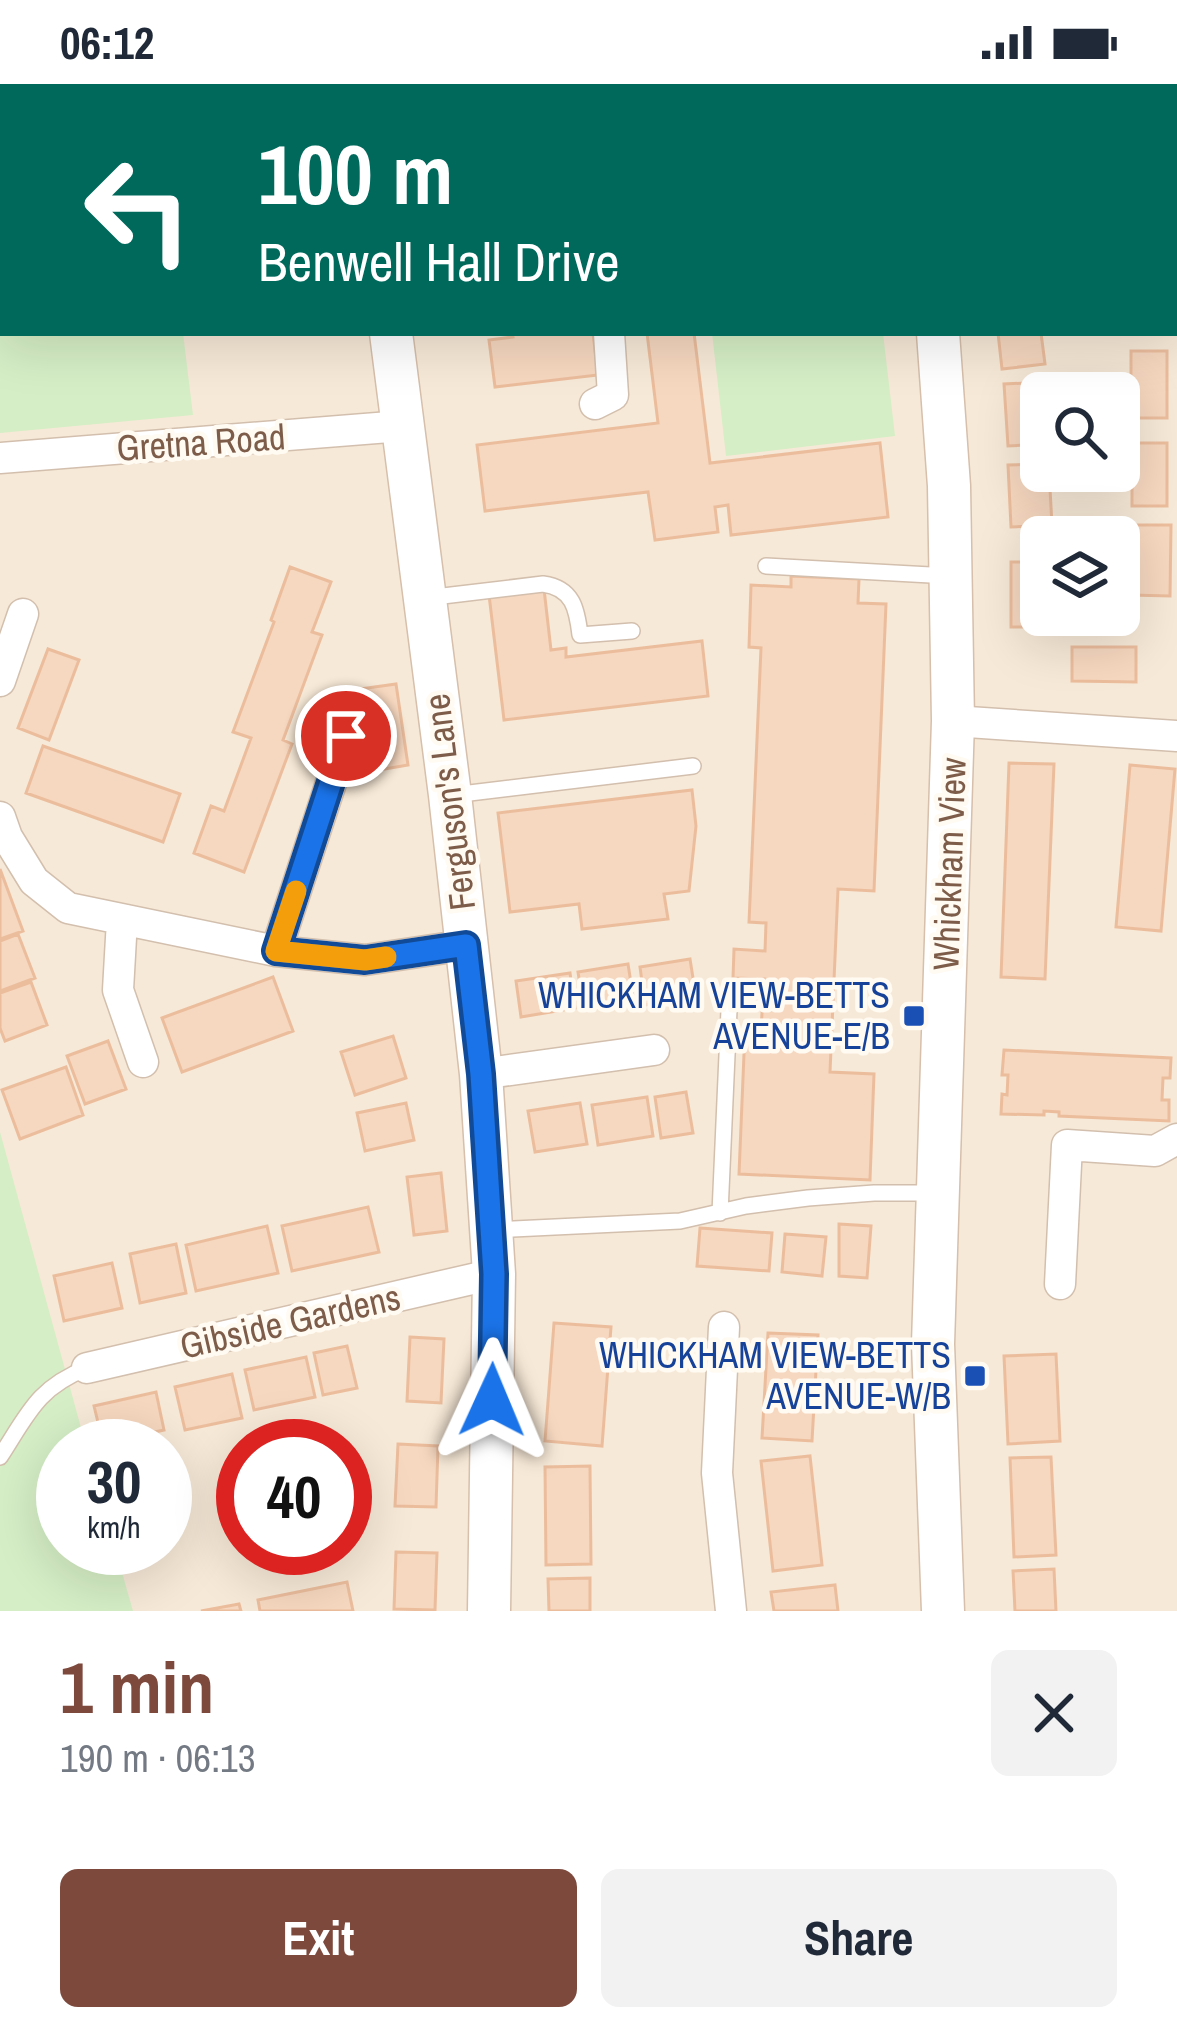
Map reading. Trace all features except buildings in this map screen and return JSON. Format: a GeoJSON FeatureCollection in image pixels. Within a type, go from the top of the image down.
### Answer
{"type":"FeatureCollection","features":[{"type":"Feature","properties":{"kind":"street","name":"Ferguson's Lane"},"geometry":{"type":"LineString","coordinates":[[392,336],[481,1074],[494,1274],[489,1611]]}},
{"type":"Feature","properties":{"kind":"street"},"geometry":{"type":"LineString","coordinates":[[595,404],[614,395],[609,336]]}},
{"type":"Feature","properties":{"kind":"street","name":"Whickham View"},"geometry":{"type":"LineString","coordinates":[[938,336],[949,486],[953,721],[934,1344],[943,1611]]}},
{"type":"Feature","properties":{"kind":"street","name":"Gretna Road"},"geometry":{"type":"LineString","coordinates":[[0,458],[402,426]]}},
{"type":"Feature","properties":{"kind":"street"},"geometry":{"type":"LineString","coordinates":[[0,681],[23,614]]}},
{"type":"Feature","properties":{"kind":"street"},"geometry":{"type":"LineString","coordinates":[[953,721],[1177,736]]}},
{"type":"Feature","properties":{"kind":"street"},"geometry":{"type":"LineString","coordinates":[[276,951],[346,736]]}},
{"type":"Feature","properties":{"kind":"street"},"geometry":{"type":"LineString","coordinates":[[0,817],[34,881],[68,908],[276,951],[365,960],[466,945]]}},
{"type":"Feature","properties":{"kind":"street"},"geometry":{"type":"LineString","coordinates":[[122,920],[118,990],[142,1062]]}},
{"type":"Feature","properties":{"kind":"street"},"geometry":{"type":"LineString","coordinates":[[481,1074],[654,1050]]}},
{"type":"Feature","properties":{"kind":"street"},"geometry":{"type":"LineString","coordinates":[[1060,1284],[1067,1145],[1155,1151],[1177,1139]]}},
{"type":"Feature","properties":{"kind":"street","name":"Gibside Gardens"},"geometry":{"type":"LineString","coordinates":[[87,1368],[494,1274]]}},
{"type":"Feature","properties":{"kind":"street"},"geometry":{"type":"LineString","coordinates":[[724,1328],[717,1473],[730,1611]]}},
{"type":"Feature","properties":{"kind":"lane"},"geometry":{"type":"LineString","coordinates":[[766,566],[951,576]]}},
{"type":"Feature","properties":{"kind":"lane"},"geometry":{"type":"LineString","coordinates":[[424,598],[559,586],[577,606],[580,635],[632,631]]}},
{"type":"Feature","properties":{"kind":"lane"},"geometry":{"type":"LineString","coordinates":[[450,795],[693,766]]}},
{"type":"Feature","properties":{"kind":"lane"},"geometry":{"type":"LineString","coordinates":[[720,1213],[729,1010]]}},
{"type":"Feature","properties":{"kind":"lane"},"geometry":{"type":"LineString","coordinates":[[491,1231],[680,1221],[808,1198],[937,1193]]}},
{"type":"Feature","properties":{"kind":"lane"},"geometry":{"type":"LineString","coordinates":[[0,1457],[43,1392],[87,1368]]}},
{"type":"Feature","properties":{"kind":"shaded area"},"geometry":{"type":"Polygon","coordinates":[[[0,336],[1177,336],[1177,1611],[0,1611],[0,336]]]}},
{"type":"Feature","properties":{"kind":"green space"},"geometry":{"type":"Polygon","coordinates":[[[0,336],[183,336],[193,415],[0,433],[0,336]]]}},
{"type":"Feature","properties":{"kind":"green space"},"geometry":{"type":"Polygon","coordinates":[[[712,336],[883,336],[895,436],[726,456],[712,336]]]}},
{"type":"Feature","properties":{"kind":"green space"},"geometry":{"type":"Polygon","coordinates":[[[0,1132],[79,1419],[36,1419],[36,1575],[123,1575],[133,1611],[0,1611],[0,1132]]]}},
{"type":"Feature","properties":{"kind":"slow traffic"},"geometry":{"type":"LineString","coordinates":[[296,891],[276,951],[365,960],[386,957]]}},
{"type":"Feature","properties":{"kind":"place","name":"WHICKHAM VIEW-BETTS AVENUE-E/B"},"geometry":{"type":"Point","coordinates":[914,1016]}},
{"type":"Feature","properties":{"kind":"place","name":"WHICKHAM VIEW-BETTS AVENUE-W/B"},"geometry":{"type":"Point","coordinates":[975,1376]}},
{"type":"Feature","properties":{"kind":"route"},"geometry":{"type":"LineString","coordinates":[[346,736],[276,951],[365,960],[466,945],[481,1074],[494,1274],[492,1400]]}}]}
